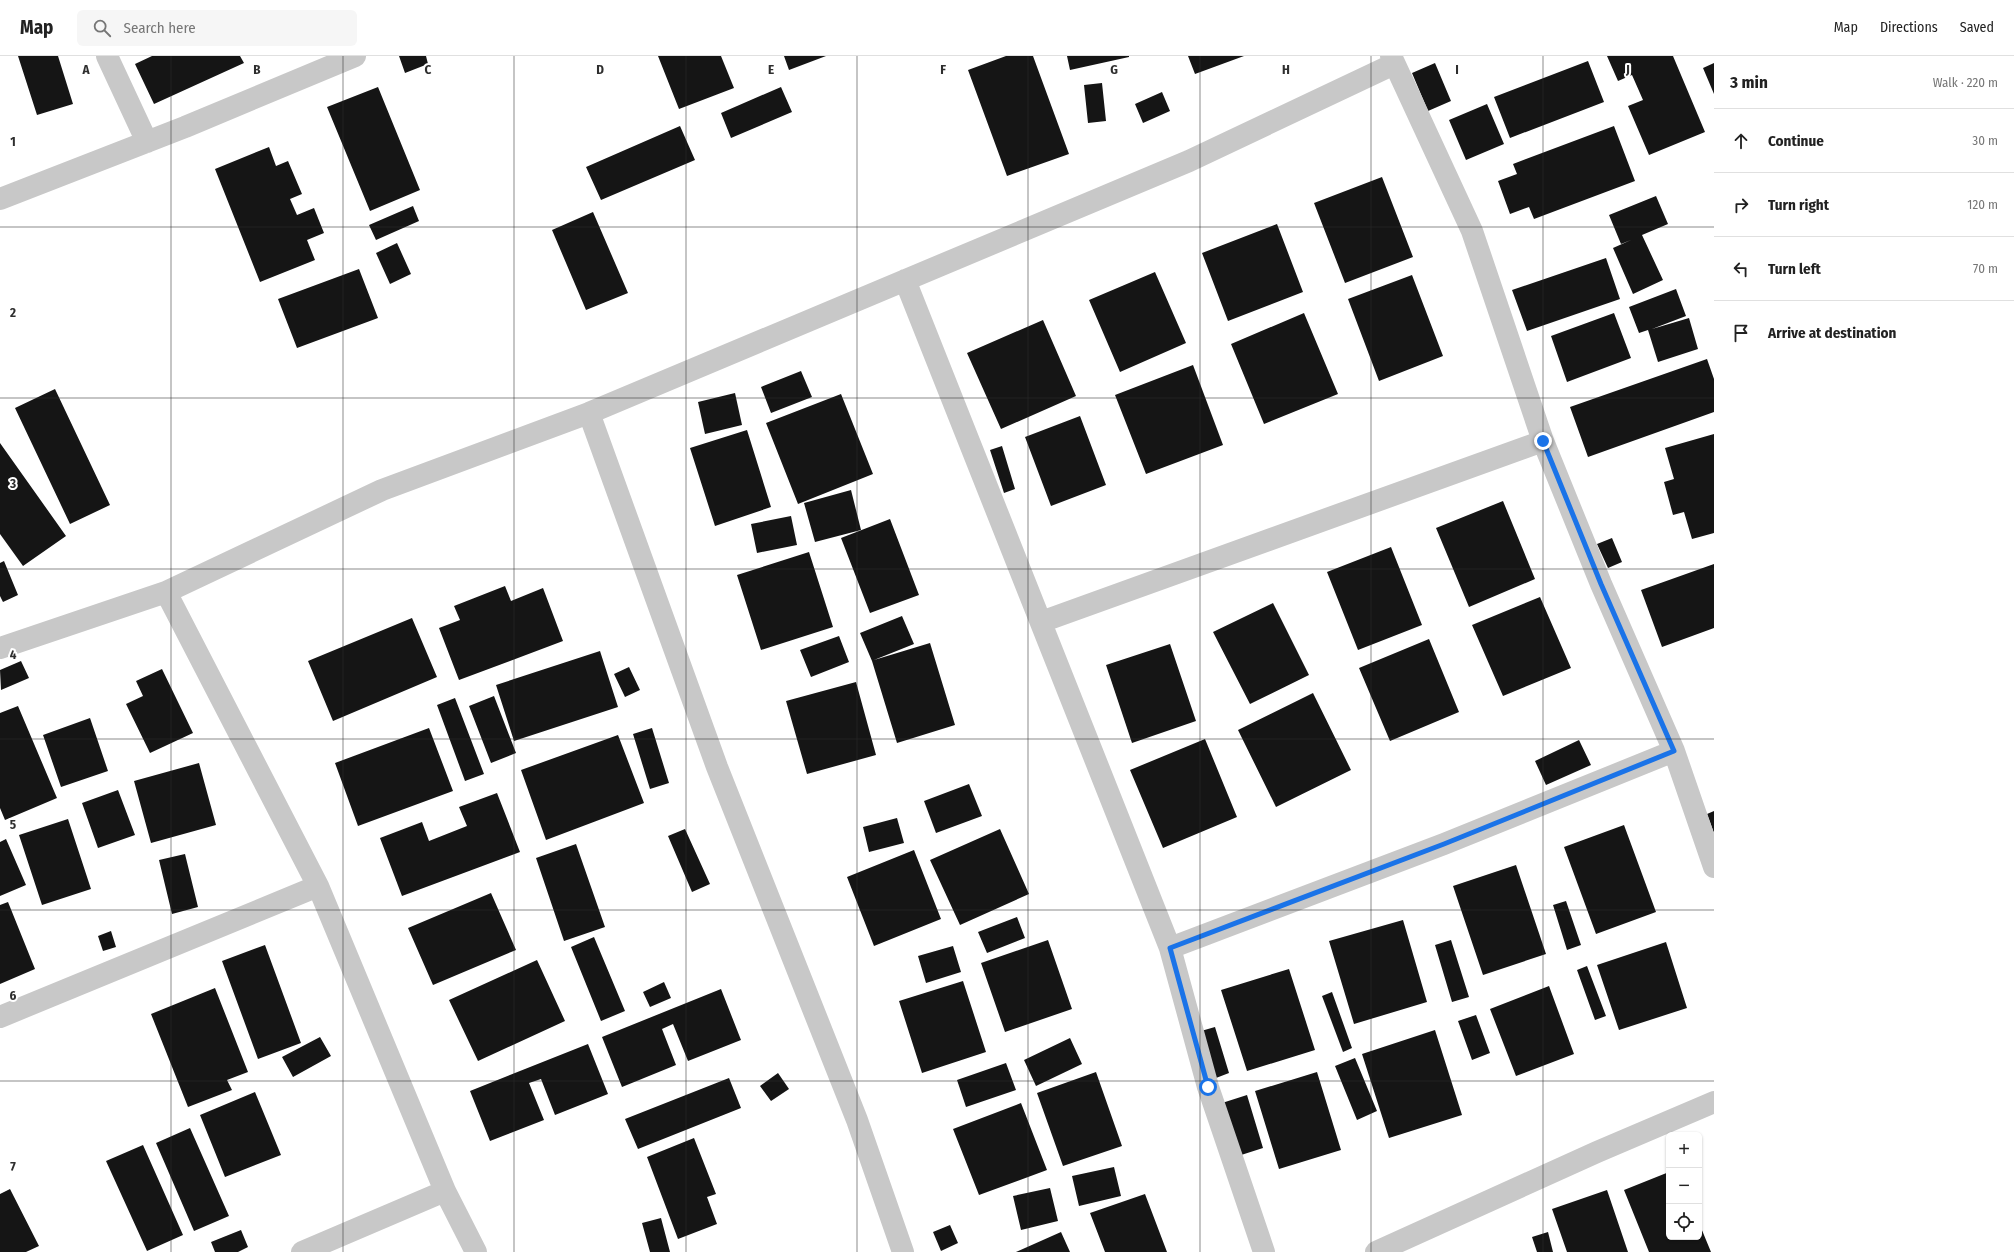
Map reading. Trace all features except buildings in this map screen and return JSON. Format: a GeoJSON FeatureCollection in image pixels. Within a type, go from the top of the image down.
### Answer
{"type":"FeatureCollection","features":[{"type":"Feature","properties":{"kind":"street"},"geometry":{"type":"LineString","coordinates":[[107,56],[147,142]]}},
{"type":"Feature","properties":{"kind":"street"},"geometry":{"type":"LineString","coordinates":[[0,200],[147,142],[355,56]]}},
{"type":"Feature","properties":{"kind":"street"},"geometry":{"type":"LineString","coordinates":[[0,648],[166,592],[382,490],[589,413],[1189,161],[1392,60],[1472,231],[1543,441],[1601,584],[1674,751],[1714,867]]}},
{"type":"Feature","properties":{"kind":"street"},"geometry":{"type":"LineString","coordinates":[[905,280],[1170,948],[1208,1087],[1264,1252]]}},
{"type":"Feature","properties":{"kind":"street"},"geometry":{"type":"LineString","coordinates":[[589,413],[717,767],[857,1120],[902,1252]]}},
{"type":"Feature","properties":{"kind":"street"},"geometry":{"type":"LineString","coordinates":[[1041,622],[1543,441]]}},
{"type":"Feature","properties":{"kind":"street"},"geometry":{"type":"LineString","coordinates":[[166,592],[318,886],[445,1191],[476,1252]]}},
{"type":"Feature","properties":{"kind":"street"},"geometry":{"type":"LineString","coordinates":[[1170,948],[1444,844],[1674,751]]}},
{"type":"Feature","properties":{"kind":"street"},"geometry":{"type":"LineString","coordinates":[[0,1017],[318,886]]}},
{"type":"Feature","properties":{"kind":"street"},"geometry":{"type":"LineString","coordinates":[[1376,1252],[1597,1152],[1714,1102]]}},
{"type":"Feature","properties":{"kind":"street"},"geometry":{"type":"LineString","coordinates":[[302,1252],[445,1191]]}},
{"type":"Feature","properties":{"kind":"route"},"geometry":{"type":"LineString","coordinates":[[1208,1087],[1170,948],[1444,844],[1674,751],[1601,584],[1543,441]]}}]}
